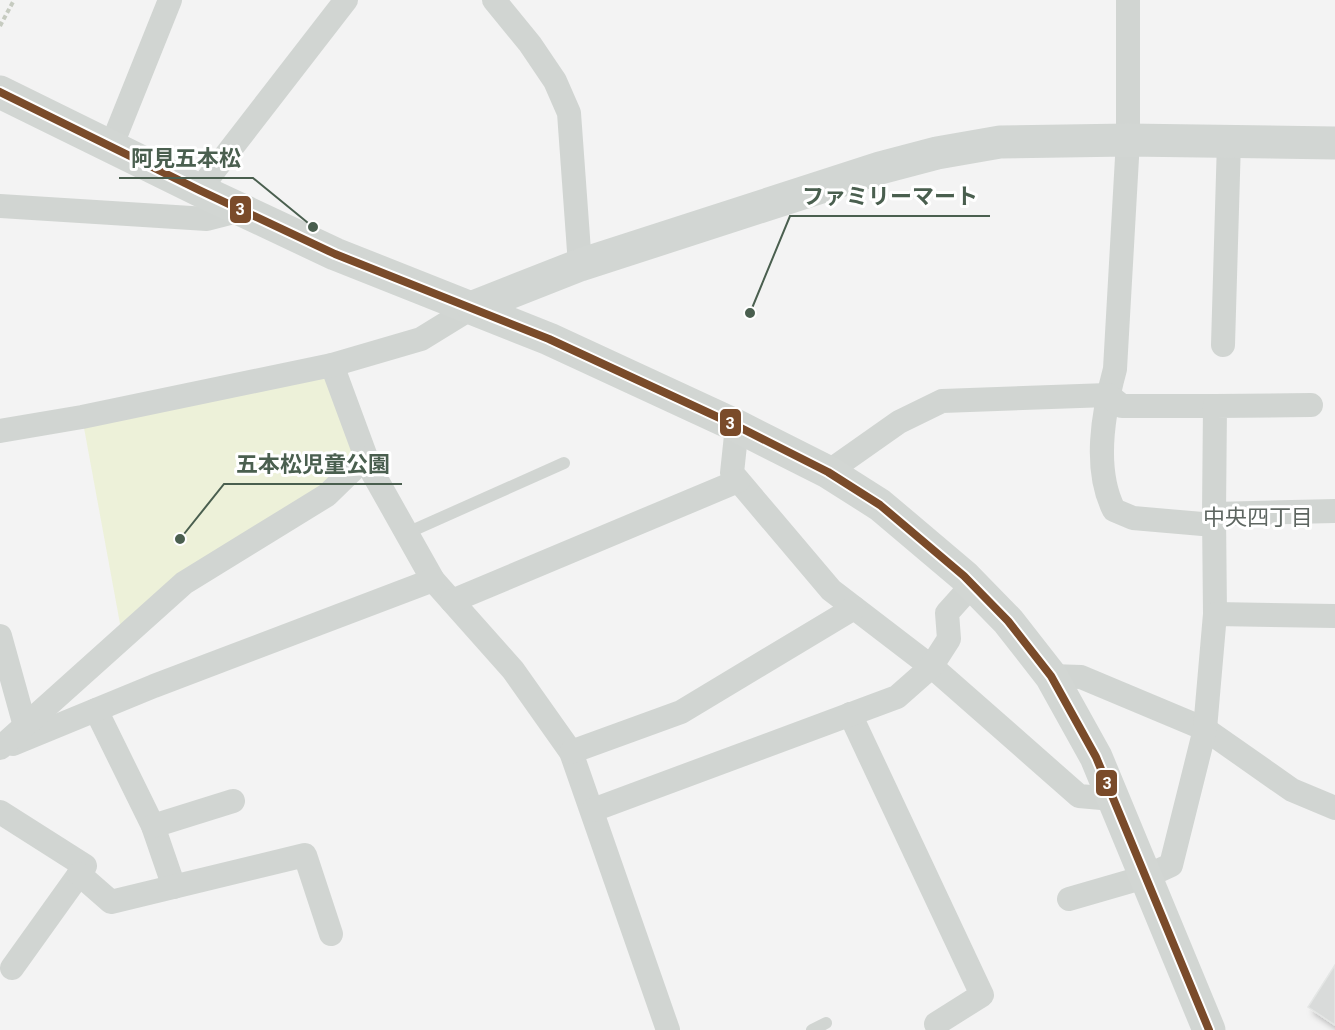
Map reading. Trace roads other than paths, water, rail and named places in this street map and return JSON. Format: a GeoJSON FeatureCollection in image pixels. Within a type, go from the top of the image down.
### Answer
{"type":"FeatureCollection","features":[{"type":"Feature","properties":{"kind":"street"},"geometry":{"type":"LineString","coordinates":[[111,147],[170,0]]}},
{"type":"Feature","properties":{"kind":"street"},"geometry":{"type":"LineString","coordinates":[[199,190],[346,0]]}},
{"type":"Feature","properties":{"kind":"street"},"geometry":{"type":"LineString","coordinates":[[494,0],[530,44],[555,81],[569,113],[579,265]]}},
{"type":"Feature","properties":{"kind":"street"},"geometry":{"type":"LineString","coordinates":[[1128,0],[1128,140],[1115,369],[1108,395],[1103,433],[1104,491],[1114,510],[1133,518],[1214,519],[1335,511]]}},
{"type":"Feature","properties":{"kind":"street"},"geometry":{"type":"LineString","coordinates":[[0,92],[199,190],[354,261],[473,307],[737,426],[828,472],[880,505],[973,584],[1008,621],[1052,676],[1096,758],[1209,1030]]}},
{"type":"Feature","properties":{"kind":"street"},"geometry":{"type":"LineString","coordinates":[[0,431],[82,417],[332,365],[422,339],[473,307],[579,265],[880,168],[937,153],[1000,142],[1128,140],[1335,143]]}},
{"type":"Feature","properties":{"kind":"street"},"geometry":{"type":"LineString","coordinates":[[1223,345],[1229,141]]}},
{"type":"Feature","properties":{"kind":"street"},"geometry":{"type":"LineString","coordinates":[[0,206],[207,219],[242,210]]}},
{"type":"Feature","properties":{"kind":"street"},"geometry":{"type":"LineString","coordinates":[[332,365],[365,458],[433,580],[513,670],[571,752],[668,1030]]}},
{"type":"Feature","properties":{"kind":"street"},"geometry":{"type":"LineString","coordinates":[[828,472],[899,422],[942,401],[1108,395],[1122,406],[1311,405]]}},
{"type":"Feature","properties":{"kind":"street"},"geometry":{"type":"LineString","coordinates":[[1069,899],[1145,877],[1171,865],[1205,729],[1215,614],[1215,406]]}},
{"type":"Feature","properties":{"kind":"street"},"geometry":{"type":"LineString","coordinates":[[737,426],[732,473],[831,590],[931,667],[1079,796],[1113,799]]}},
{"type":"Feature","properties":{"kind":"street"},"geometry":{"type":"LineString","coordinates":[[0,749],[184,582],[327,495],[365,458]]}},
{"type":"Feature","properties":{"kind":"street"},"geometry":{"type":"LineString","coordinates":[[452,601],[738,481]]}},
{"type":"Feature","properties":{"kind":"street"},"geometry":{"type":"LineString","coordinates":[[0,749],[433,580]]}},
{"type":"Feature","properties":{"kind":"street"},"geometry":{"type":"LineString","coordinates":[[593,810],[897,697],[931,667],[949,639],[947,613],[973,584]]}},
{"type":"Feature","properties":{"kind":"street"},"geometry":{"type":"LineString","coordinates":[[571,752],[681,712],[854,608]]}},
{"type":"Feature","properties":{"kind":"street"},"geometry":{"type":"LineString","coordinates":[[1215,614],[1335,615]]}},
{"type":"Feature","properties":{"kind":"street"},"geometry":{"type":"LineString","coordinates":[[0,636],[25,726]]}},
{"type":"Feature","properties":{"kind":"street"},"geometry":{"type":"LineString","coordinates":[[1052,676],[1081,677],[1205,729],[1292,790],[1335,808]]}},
{"type":"Feature","properties":{"kind":"street"},"geometry":{"type":"LineString","coordinates":[[96,710],[153,826],[174,887]]}},
{"type":"Feature","properties":{"kind":"street"},"geometry":{"type":"LineString","coordinates":[[850,714],[982,995],[936,1024]]}},
{"type":"Feature","properties":{"kind":"street"},"geometry":{"type":"LineString","coordinates":[[153,826],[233,801]]}},
{"type":"Feature","properties":{"kind":"street"},"geometry":{"type":"LineString","coordinates":[[0,812],[85,866],[12,968]]}},
{"type":"Feature","properties":{"kind":"street"},"geometry":{"type":"LineString","coordinates":[[79,874],[111,902],[305,855],[331,934]]}},
{"type":"Feature","properties":{"kind":"lane"},"geometry":{"type":"LineString","coordinates":[[406,533],[564,463]]}},
{"type":"Feature","properties":{"kind":"lane"},"geometry":{"type":"LineString","coordinates":[[812,1030],[826,1023]]}},
{"type":"Feature","properties":{"kind":"place","name":"阿見五本松"},"geometry":{"type":"Point","coordinates":[313,227]}},
{"type":"Feature","properties":{"kind":"place","name":"ファミリーマート"},"geometry":{"type":"Point","coordinates":[750,313]}},
{"type":"Feature","properties":{"kind":"place","name":"五本松児童公園"},"geometry":{"type":"Point","coordinates":[180,539]}},
{"type":"Feature","properties":{"kind":"district","name":"中央四丁目"},"geometry":{"type":"Point","coordinates":[1258,517]}}]}
